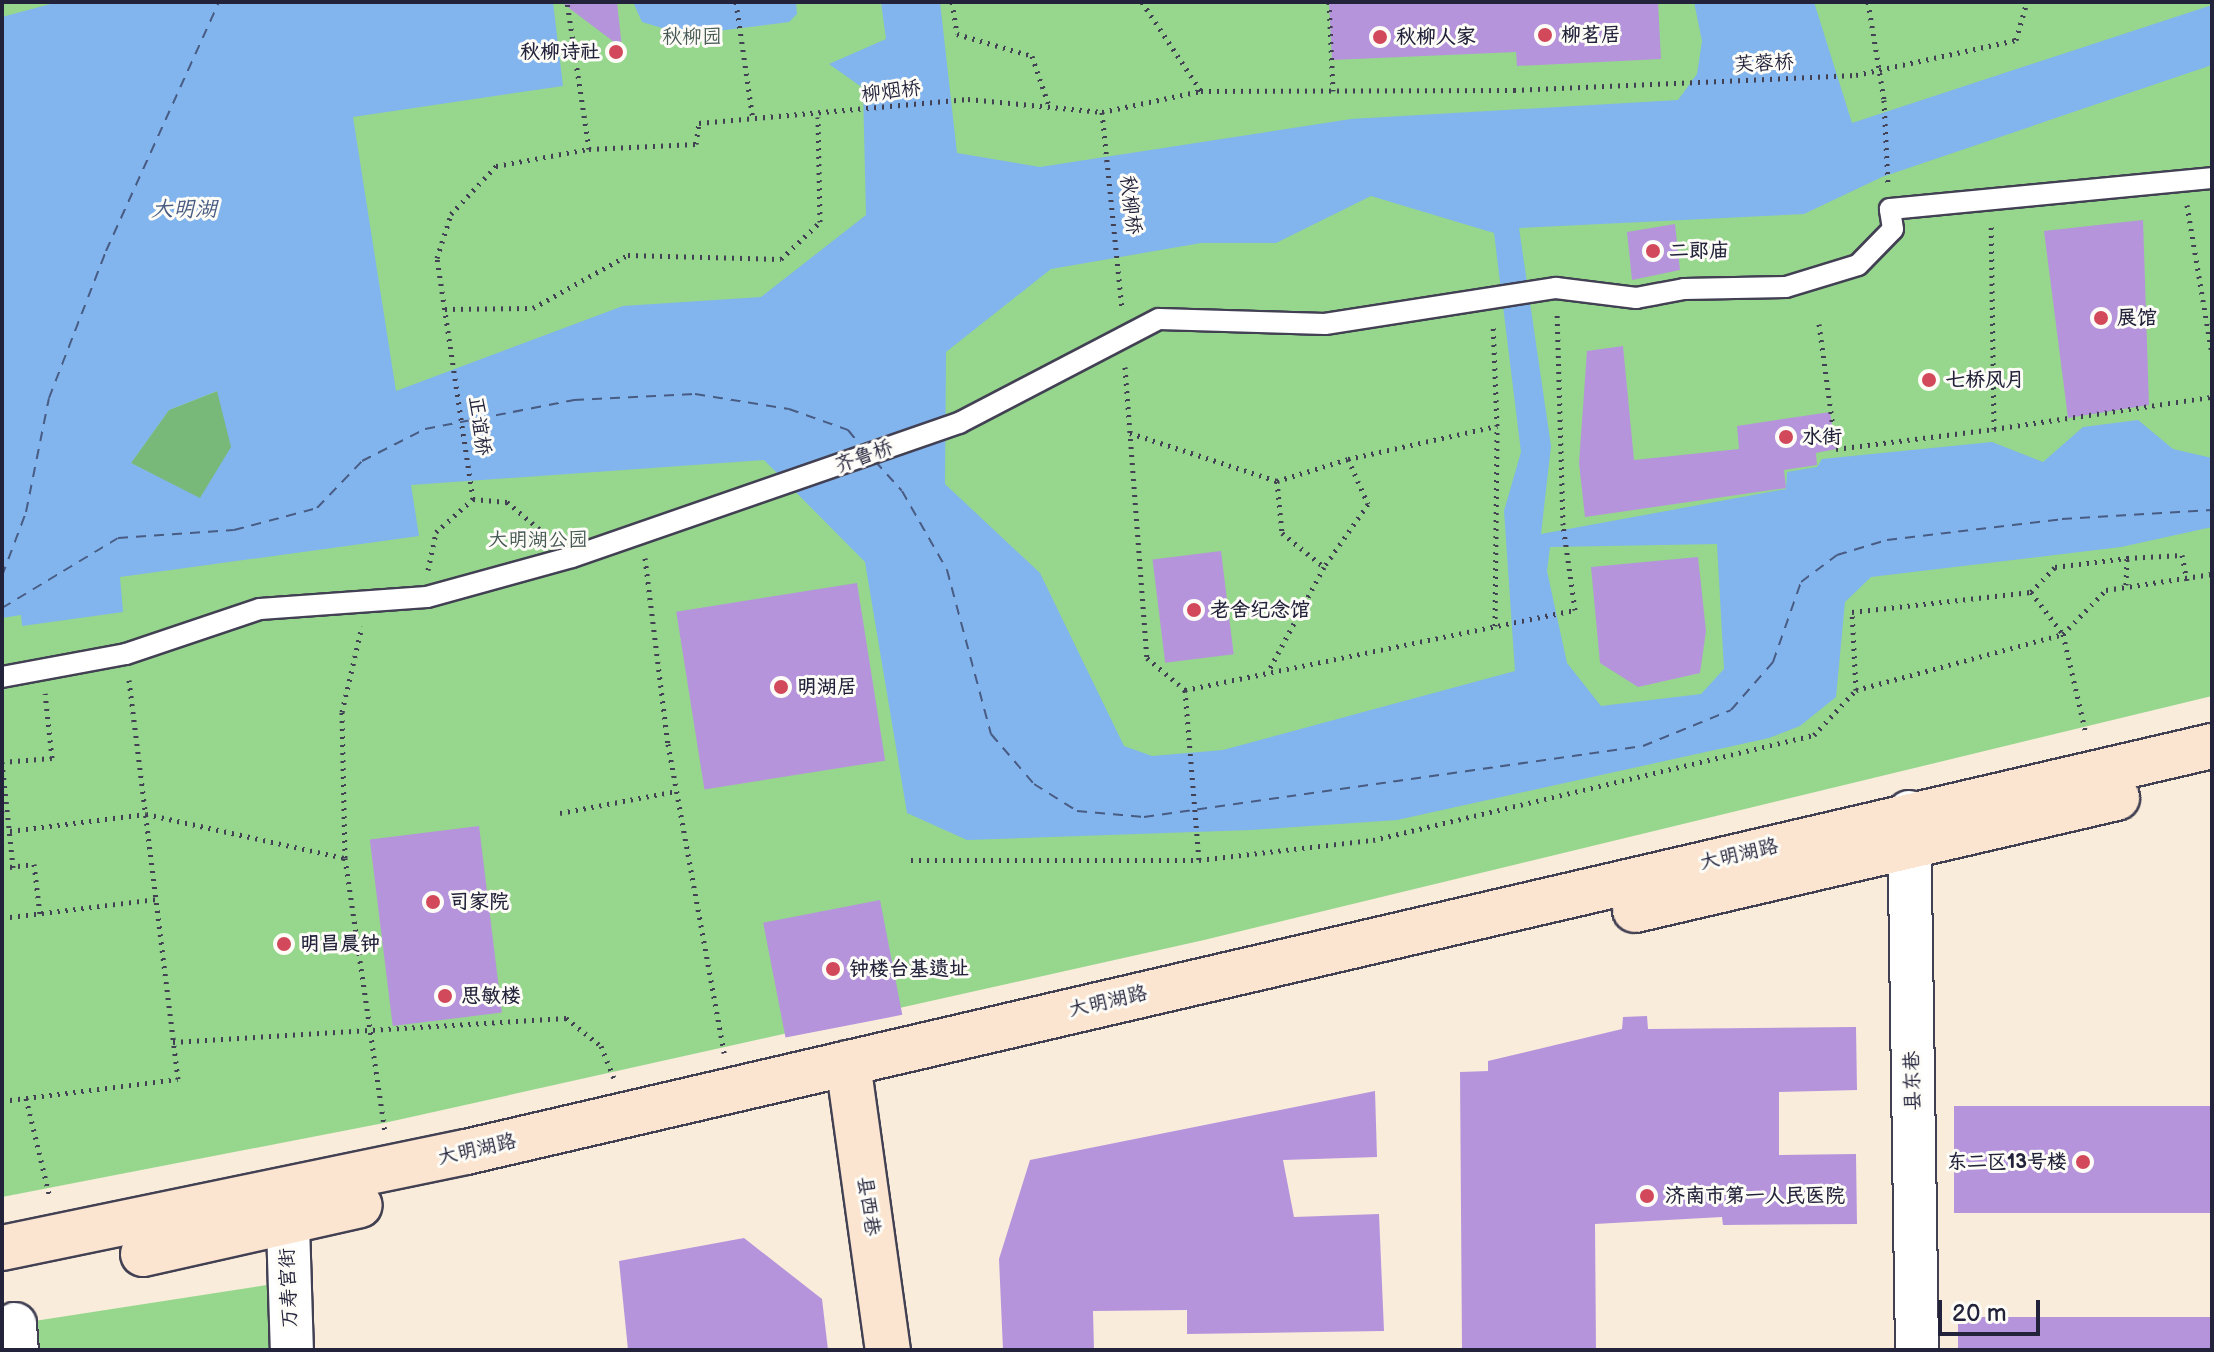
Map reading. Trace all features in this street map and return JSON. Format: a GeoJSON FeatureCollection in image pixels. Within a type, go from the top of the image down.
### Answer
{"type":"FeatureCollection","features":[{"type":"Feature","properties":{"kind":"main road","name":"大明湖路"},"geometry":{"type":"LineString","coordinates":[[2,1248],[52,1241],[850,1077],[1910,831],[2212,746]]}},
{"type":"Feature","properties":{"kind":"main road","name":"大明湖路"},"geometry":{"type":"LineString","coordinates":[[1910,831],[2212,777]]}},
{"type":"Feature","properties":{"kind":"main road","name":"大明湖路"},"geometry":{"type":"LineString","coordinates":[[2,1277],[288,1226],[850,1077]]}},
{"type":"Feature","properties":{"kind":"main road","name":"县西巷"},"geometry":{"type":"LineString","coordinates":[[850,1077],[888,1350]]}},
{"type":"Feature","properties":{"kind":"street","name":"县东巷"},"geometry":{"type":"LineString","coordinates":[[1910,831],[1917,1350]]}},
{"type":"Feature","properties":{"kind":"street","name":"万寿宫街"},"geometry":{"type":"LineString","coordinates":[[288,1226],[292,1350]]}},
{"type":"Feature","properties":{"kind":"lane"},"geometry":{"type":"LineString","coordinates":[[1991,204],[2212,178]]}},
{"type":"Feature","properties":{"kind":"lane","name":"齐鲁桥"},"geometry":{"type":"LineString","coordinates":[[2,677],[43,672],[126,654],[260,609],[368,598],[427,597],[562,561],[641,529],[768,491],[959,423],[1159,319],[1325,324],[1552,289],[1636,298],[1684,289],[1786,287],[1858,265],[1893,229],[1890,209],[1991,204]]}},
{"type":"Feature","properties":{"kind":"path"},"geometry":{"type":"LineString","coordinates":[[567,2],[589,149]]}},
{"type":"Feature","properties":{"kind":"path"},"geometry":{"type":"LineString","coordinates":[[736,2],[753,120]]}},
{"type":"Feature","properties":{"kind":"path"},"geometry":{"type":"LineString","coordinates":[[952,2],[957,34],[1032,56],[1049,106]]}},
{"type":"Feature","properties":{"kind":"path"},"geometry":{"type":"LineString","coordinates":[[1142,2],[1201,91]]}},
{"type":"Feature","properties":{"kind":"path"},"geometry":{"type":"LineString","coordinates":[[1329,2],[1333,91]]}},
{"type":"Feature","properties":{"kind":"path"},"geometry":{"type":"LineString","coordinates":[[1868,2],[1881,70],[1888,187]]}},
{"type":"Feature","properties":{"kind":"path","name":"芙蓉桥"},"geometry":{"type":"LineString","coordinates":[[1333,91],[1674,85],[1856,75],[2016,40],[2027,2]]}},
{"type":"Feature","properties":{"kind":"path","name":"柳烟桥"},"geometry":{"type":"LineString","coordinates":[[589,149],[696,144],[699,123],[818,117],[968,99],[1102,112],[1201,91],[1333,91]]}},
{"type":"Feature","properties":{"kind":"path","name":"秋柳桥"},"geometry":{"type":"LineString","coordinates":[[1102,112],[1123,279]]}},
{"type":"Feature","properties":{"kind":"path"},"geometry":{"type":"LineString","coordinates":[[445,309],[533,308],[628,255],[781,259],[820,222],[818,117]]}},
{"type":"Feature","properties":{"kind":"path","name":"正谊桥"},"geometry":{"type":"LineString","coordinates":[[473,499],[437,258],[451,214],[496,166],[589,149]]}},
{"type":"Feature","properties":{"kind":"path"},"geometry":{"type":"LineString","coordinates":[[2183,181],[2212,354]]}},
{"type":"Feature","properties":{"kind":"path"},"geometry":{"type":"LineString","coordinates":[[1991,204],[1994,429]]}},
{"type":"Feature","properties":{"kind":"path"},"geometry":{"type":"LineString","coordinates":[[1185,690],[1269,670],[1575,610],[1563,525],[1552,289]]}},
{"type":"Feature","properties":{"kind":"path"},"geometry":{"type":"LineString","coordinates":[[1492,299],[1497,426],[1495,626]]}},
{"type":"Feature","properties":{"kind":"path"},"geometry":{"type":"LineString","coordinates":[[1819,324],[1836,449],[2212,397]]}},
{"type":"Feature","properties":{"kind":"path"},"geometry":{"type":"LineString","coordinates":[[1122,336],[1147,658],[1185,690],[1199,860]]}},
{"type":"Feature","properties":{"kind":"path"},"geometry":{"type":"LineString","coordinates":[[1130,433],[1277,481],[1348,459],[1497,426]]}},
{"type":"Feature","properties":{"kind":"path"},"geometry":{"type":"LineString","coordinates":[[1269,670],[1324,567],[1368,504],[1348,459]]}},
{"type":"Feature","properties":{"kind":"path"},"geometry":{"type":"LineString","coordinates":[[1277,481],[1282,533],[1324,567]]}},
{"type":"Feature","properties":{"kind":"path"},"geometry":{"type":"LineString","coordinates":[[427,597],[436,532],[473,499],[530,514],[562,561]]}},
{"type":"Feature","properties":{"kind":"path"},"geometry":{"type":"LineString","coordinates":[[641,529],[676,791],[725,1056]]}},
{"type":"Feature","properties":{"kind":"path"},"geometry":{"type":"LineString","coordinates":[[1856,690],[1852,612],[2031,592],[2055,567],[2127,558],[2182,555],[2187,581]]}},
{"type":"Feature","properties":{"kind":"path"},"geometry":{"type":"LineString","coordinates":[[2126,585],[2127,558]]}},
{"type":"Feature","properties":{"kind":"path"},"geometry":{"type":"LineString","coordinates":[[911,860],[1199,860],[1373,840],[1814,735],[1856,690],[2063,634],[2106,590],[2126,585],[2187,581],[2212,574]]}},
{"type":"Feature","properties":{"kind":"path"},"geometry":{"type":"LineString","coordinates":[[2031,592],[2063,634],[2086,734]]}},
{"type":"Feature","properties":{"kind":"path"},"geometry":{"type":"LineString","coordinates":[[368,598],[342,712],[345,858],[385,1137]]}},
{"type":"Feature","properties":{"kind":"path"},"geometry":{"type":"LineString","coordinates":[[2,1101],[178,1079],[126,654]]}},
{"type":"Feature","properties":{"kind":"path"},"geometry":{"type":"LineString","coordinates":[[13,867],[5,831],[2,762],[52,758],[43,672]]}},
{"type":"Feature","properties":{"kind":"path"},"geometry":{"type":"LineString","coordinates":[[560,813],[676,791]]}},
{"type":"Feature","properties":{"kind":"path"},"geometry":{"type":"LineString","coordinates":[[5,831],[146,814],[345,858]]}},
{"type":"Feature","properties":{"kind":"path"},"geometry":{"type":"LineString","coordinates":[[2,868],[34,864],[40,914]]}},
{"type":"Feature","properties":{"kind":"path"},"geometry":{"type":"LineString","coordinates":[[2,918],[156,899]]}},
{"type":"Feature","properties":{"kind":"path"},"geometry":{"type":"LineString","coordinates":[[173,1042],[566,1018],[601,1046],[614,1078]]}},
{"type":"Feature","properties":{"kind":"path"},"geometry":{"type":"LineString","coordinates":[[26,1098],[49,1189],[52,1241]]}},
{"type":"Feature","properties":{"kind":"green space","name":"大明湖公园"},"geometry":{"type":"Polygon","coordinates":[[[2,2],[2212,2],[2212,696],[1204,940],[384,1123],[2,1197],[2,2]]]}},
{"type":"Feature","properties":{"kind":"green space"},"geometry":{"type":"Polygon","coordinates":[[[218,391],[232,447],[200,499],[131,463],[169,410],[218,391]]]}},
{"type":"Feature","properties":{"kind":"green space"},"geometry":{"type":"Polygon","coordinates":[[[287,1282],[288,1350],[2,1350],[2,1326],[287,1282]]]}},
{"type":"Feature","properties":{"kind":"water","name":"大明湖"},"geometry":{"type":"Polygon","coordinates":[[[58,2],[553,2],[563,86],[353,117],[396,391],[623,306],[761,297],[866,215],[863,88],[829,64],[886,39],[881,2],[940,2],[957,153],[1040,167],[1351,119],[1678,100],[1697,74],[1702,41],[1694,2],[1814,2],[1852,123],[2212,5],[2212,65],[1882,177],[1804,214],[1519,228],[1551,446],[1541,534],[1786,489],[1787,472],[1817,467],[1822,459],[1992,442],[2043,462],[2083,427],[2138,420],[2173,449],[2212,458],[2212,527],[2121,547],[1871,577],[1845,602],[1836,697],[1800,726],[1769,738],[1397,820],[1251,830],[967,840],[907,813],[865,562],[764,460],[411,485],[419,536],[120,577],[123,612],[22,626],[21,615],[2,618],[2,17],[58,2]],[[1371,196],[1276,243],[1201,243],[1051,269],[946,352],[945,484],[1040,573],[1124,746],[1152,756],[1223,750],[1515,671],[1504,511],[1521,452],[1494,233],[1371,196]],[[217,391],[169,410],[131,463],[200,498],[231,447],[217,391]],[[1717,544],[1550,547],[1547,571],[1567,663],[1601,706],[1701,694],[1724,669],[1717,544]]]}},
{"type":"Feature","properties":{"kind":"water"},"geometry":{"type":"Polygon","coordinates":[[[633,2],[796,2],[797,14],[789,22],[685,35],[642,22],[633,2]]]}},
{"type":"Feature","properties":{"kind":"building"},"geometry":{"type":"Polygon","coordinates":[[[561,2],[617,2],[622,48],[561,2]]]}},
{"type":"Feature","properties":{"kind":"building","name":"柳茗居"},"geometry":{"type":"Polygon","coordinates":[[[1329,2],[1658,2],[1661,59],[1517,66],[1516,52],[1332,60],[1329,2]]]}},
{"type":"Feature","properties":{"kind":"building","name":"展馆"},"geometry":{"type":"Polygon","coordinates":[[[2143,220],[2149,405],[2068,418],[2044,231],[2143,220]]]}},
{"type":"Feature","properties":{"kind":"building","name":"二郎庙"},"geometry":{"type":"Polygon","coordinates":[[[1675,224],[1680,270],[1632,280],[1627,232],[1675,224]]]}},
{"type":"Feature","properties":{"kind":"building","name":"水街"},"geometry":{"type":"Polygon","coordinates":[[[1623,346],[1634,460],[1739,449],[1737,426],[1830,412],[1836,449],[1816,453],[1817,465],[1784,470],[1786,488],[1585,517],[1579,463],[1587,351],[1623,346]]]}},
{"type":"Feature","properties":{"kind":"building","name":"老舍纪念馆"},"geometry":{"type":"Polygon","coordinates":[[[1221,551],[1234,654],[1165,663],[1153,559],[1221,551]]]}},
{"type":"Feature","properties":{"kind":"building"},"geometry":{"type":"Polygon","coordinates":[[[1698,557],[1706,631],[1700,673],[1638,687],[1600,663],[1591,567],[1698,557]]]}},
{"type":"Feature","properties":{"kind":"building","name":"明湖居"},"geometry":{"type":"Polygon","coordinates":[[[857,583],[885,761],[704,789],[676,612],[857,583]]]}},
{"type":"Feature","properties":{"kind":"building","name":"司家院"},"geometry":{"type":"Polygon","coordinates":[[[479,826],[502,1013],[393,1026],[370,839],[479,826]]]}},
{"type":"Feature","properties":{"kind":"building","name":"钟楼台基遗址"},"geometry":{"type":"Polygon","coordinates":[[[880,900],[902,1015],[786,1038],[763,923],[880,900]]]}},
{"type":"Feature","properties":{"kind":"building"},"geometry":{"type":"Polygon","coordinates":[[[1647,1016],[1648,1029],[1856,1027],[1857,1090],[1779,1092],[1779,1155],[1856,1154],[1857,1224],[1723,1225],[1722,1217],[1595,1224],[1596,1350],[1462,1350],[1460,1072],[1488,1071],[1488,1061],[1622,1029],[1623,1017],[1647,1016]]]}},
{"type":"Feature","properties":{"kind":"building"},"geometry":{"type":"Polygon","coordinates":[[[1375,1091],[1377,1157],[1283,1160],[1294,1217],[1379,1214],[1384,1331],[1187,1334],[1187,1310],[1093,1311],[1094,1350],[1003,1350],[999,1259],[1030,1160],[1375,1091]]]}},
{"type":"Feature","properties":{"kind":"building","name":"东二区13号楼"},"geometry":{"type":"Polygon","coordinates":[[[1954,1106],[2212,1106],[2212,1213],[1954,1213],[1954,1106]]]}},
{"type":"Feature","properties":{"kind":"building"},"geometry":{"type":"Polygon","coordinates":[[[744,1238],[822,1299],[828,1350],[628,1350],[619,1261],[744,1238]]]}},
{"type":"Feature","properties":{"kind":"building"},"geometry":{"type":"Polygon","coordinates":[[[1958,1317],[2212,1317],[2212,1350],[1958,1350],[1958,1317]]]}},
{"type":"Feature","properties":{"kind":"ferry route"},"geometry":{"type":"LineString","coordinates":[[2,576],[26,512],[49,398],[106,251],[219,2]]}},
{"type":"Feature","properties":{"kind":"ferry route"},"geometry":{"type":"LineString","coordinates":[[2,608],[118,538],[234,530],[317,508],[362,461],[425,429],[574,400],[695,394],[789,409],[848,430],[862,447]]}},
{"type":"Feature","properties":{"kind":"ferry route"},"geometry":{"type":"LineString","coordinates":[[875,461],[902,491],[947,570],[991,734],[1034,784],[1077,811],[1144,817],[1643,746],[1731,710],[1773,662],[1801,582],[1837,555],[1887,540],[2062,519],[2212,510]]}},
{"type":"Feature","properties":{"kind":"place","name":"柳茗居"},"geometry":{"type":"Point","coordinates":[1545,35]}},
{"type":"Feature","properties":{"kind":"place","name":"秋柳人家"},"geometry":{"type":"Point","coordinates":[1380,37]}},
{"type":"Feature","properties":{"kind":"place","name":"秋柳诗社"},"geometry":{"type":"Point","coordinates":[616,52]}},
{"type":"Feature","properties":{"kind":"place","name":"二郎庙"},"geometry":{"type":"Point","coordinates":[1653,251]}},
{"type":"Feature","properties":{"kind":"place","name":"展馆"},"geometry":{"type":"Point","coordinates":[2101,318]}},
{"type":"Feature","properties":{"kind":"place","name":"七桥风月"},"geometry":{"type":"Point","coordinates":[1929,380]}},
{"type":"Feature","properties":{"kind":"place","name":"水街"},"geometry":{"type":"Point","coordinates":[1786,437]}},
{"type":"Feature","properties":{"kind":"place","name":"老舍纪念馆"},"geometry":{"type":"Point","coordinates":[1194,610]}},
{"type":"Feature","properties":{"kind":"place","name":"明湖居"},"geometry":{"type":"Point","coordinates":[781,687]}},
{"type":"Feature","properties":{"kind":"place","name":"司家院"},"geometry":{"type":"Point","coordinates":[433,902]}},
{"type":"Feature","properties":{"kind":"place","name":"明昌晨钟"},"geometry":{"type":"Point","coordinates":[284,944]}},
{"type":"Feature","properties":{"kind":"place","name":"钟楼台基遗址"},"geometry":{"type":"Point","coordinates":[833,969]}},
{"type":"Feature","properties":{"kind":"place","name":"思敏楼"},"geometry":{"type":"Point","coordinates":[445,996]}},
{"type":"Feature","properties":{"kind":"place","name":"东二区13号楼"},"geometry":{"type":"Point","coordinates":[2083,1162]}},
{"type":"Feature","properties":{"kind":"place","name":"济南市第一人民医院"},"geometry":{"type":"Point","coordinates":[1647,1196]}},
{"type":"Feature","properties":{"kind":"park label","name":"秋柳园"},"geometry":{"type":"Point","coordinates":[692,37]}}]}
